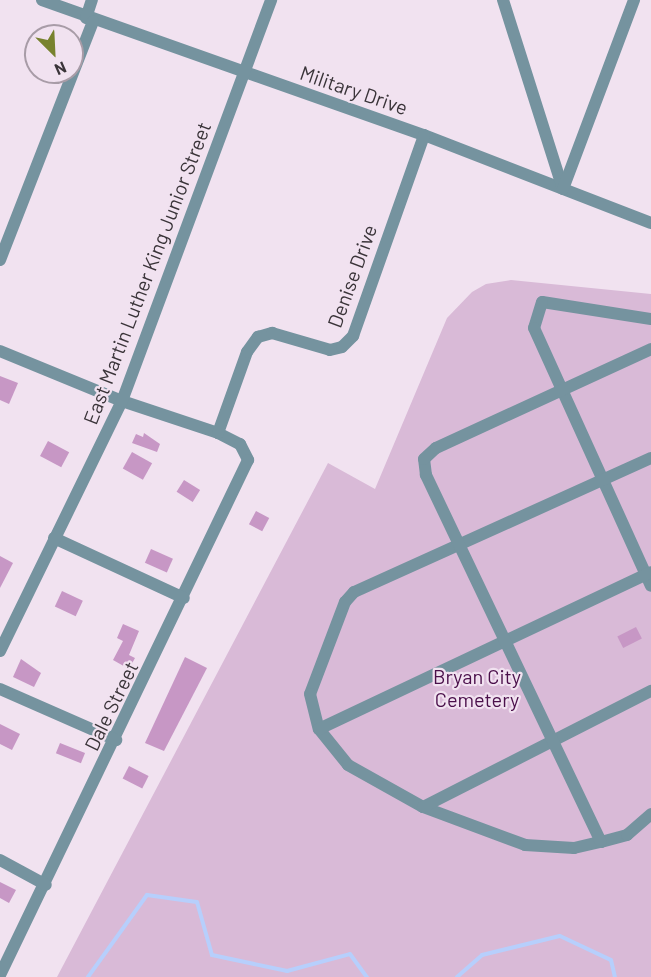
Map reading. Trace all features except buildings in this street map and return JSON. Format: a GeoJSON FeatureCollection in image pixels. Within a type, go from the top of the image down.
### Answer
{"type":"FeatureCollection","features":[{"type":"Feature","properties":{"kind":"street","name":"Military Drive"},"geometry":{"type":"LineString","coordinates":[[42,0],[89,20],[424,135],[651,222]]}},
{"type":"Feature","properties":{"kind":"street"},"geometry":{"type":"LineString","coordinates":[[0,260],[89,20],[92,0]]}},
{"type":"Feature","properties":{"kind":"street","name":"East Martin Luther King Junior Street"},"geometry":{"type":"LineString","coordinates":[[0,651],[4,632],[122,401],[271,0]]}},
{"type":"Feature","properties":{"kind":"street"},"geometry":{"type":"LineString","coordinates":[[503,0],[563,189]]}},
{"type":"Feature","properties":{"kind":"street"},"geometry":{"type":"LineString","coordinates":[[563,189],[634,0]]}},
{"type":"Feature","properties":{"kind":"street","name":"Denise Drive"},"geometry":{"type":"LineString","coordinates":[[218,433],[247,352],[258,337],[272,333],[330,350],[342,347],[353,336],[424,135]]}},
{"type":"Feature","properties":{"kind":"street"},"geometry":{"type":"LineString","coordinates":[[319,729],[506,640],[649,577],[560,390],[534,328],[542,302],[651,319]]}},
{"type":"Feature","properties":{"kind":"street"},"geometry":{"type":"LineString","coordinates":[[601,842],[554,739],[426,475],[424,459],[436,448],[651,349]]}},
{"type":"Feature","properties":{"kind":"street"},"geometry":{"type":"LineString","coordinates":[[0,351],[122,401],[218,433]]}},
{"type":"Feature","properties":{"kind":"street","name":"Dale Street"},"geometry":{"type":"LineString","coordinates":[[0,975],[46,885],[247,467],[246,451],[218,433]]}},
{"type":"Feature","properties":{"kind":"street"},"geometry":{"type":"LineString","coordinates":[[651,458],[354,592],[345,602],[310,694],[319,729],[348,765],[423,807],[525,844],[574,848],[601,842],[627,834],[651,814]]}},
{"type":"Feature","properties":{"kind":"street"},"geometry":{"type":"LineString","coordinates":[[54,538],[184,598]]}},
{"type":"Feature","properties":{"kind":"street"},"geometry":{"type":"LineString","coordinates":[[0,689],[116,740]]}},
{"type":"Feature","properties":{"kind":"street"},"geometry":{"type":"LineString","coordinates":[[423,807],[651,691]]}},
{"type":"Feature","properties":{"kind":"street"},"geometry":{"type":"LineString","coordinates":[[0,860],[46,885]]}},
{"type":"Feature","properties":{"kind":"green space","name":"Bryan City Cemetery"},"geometry":{"type":"Polygon","coordinates":[[[511,280],[651,294],[651,977],[57,977],[328,463],[375,489],[447,318],[472,292],[486,284],[511,280]]]}},
{"type":"Feature","properties":{"kind":"waterway"},"geometry":{"type":"LineString","coordinates":[[88,977],[147,895],[197,902],[212,955],[287,971],[350,954],[367,977]]}},
{"type":"Feature","properties":{"kind":"waterway"},"geometry":{"type":"LineString","coordinates":[[457,977],[482,955],[560,936],[611,960],[615,977]]}}]}
